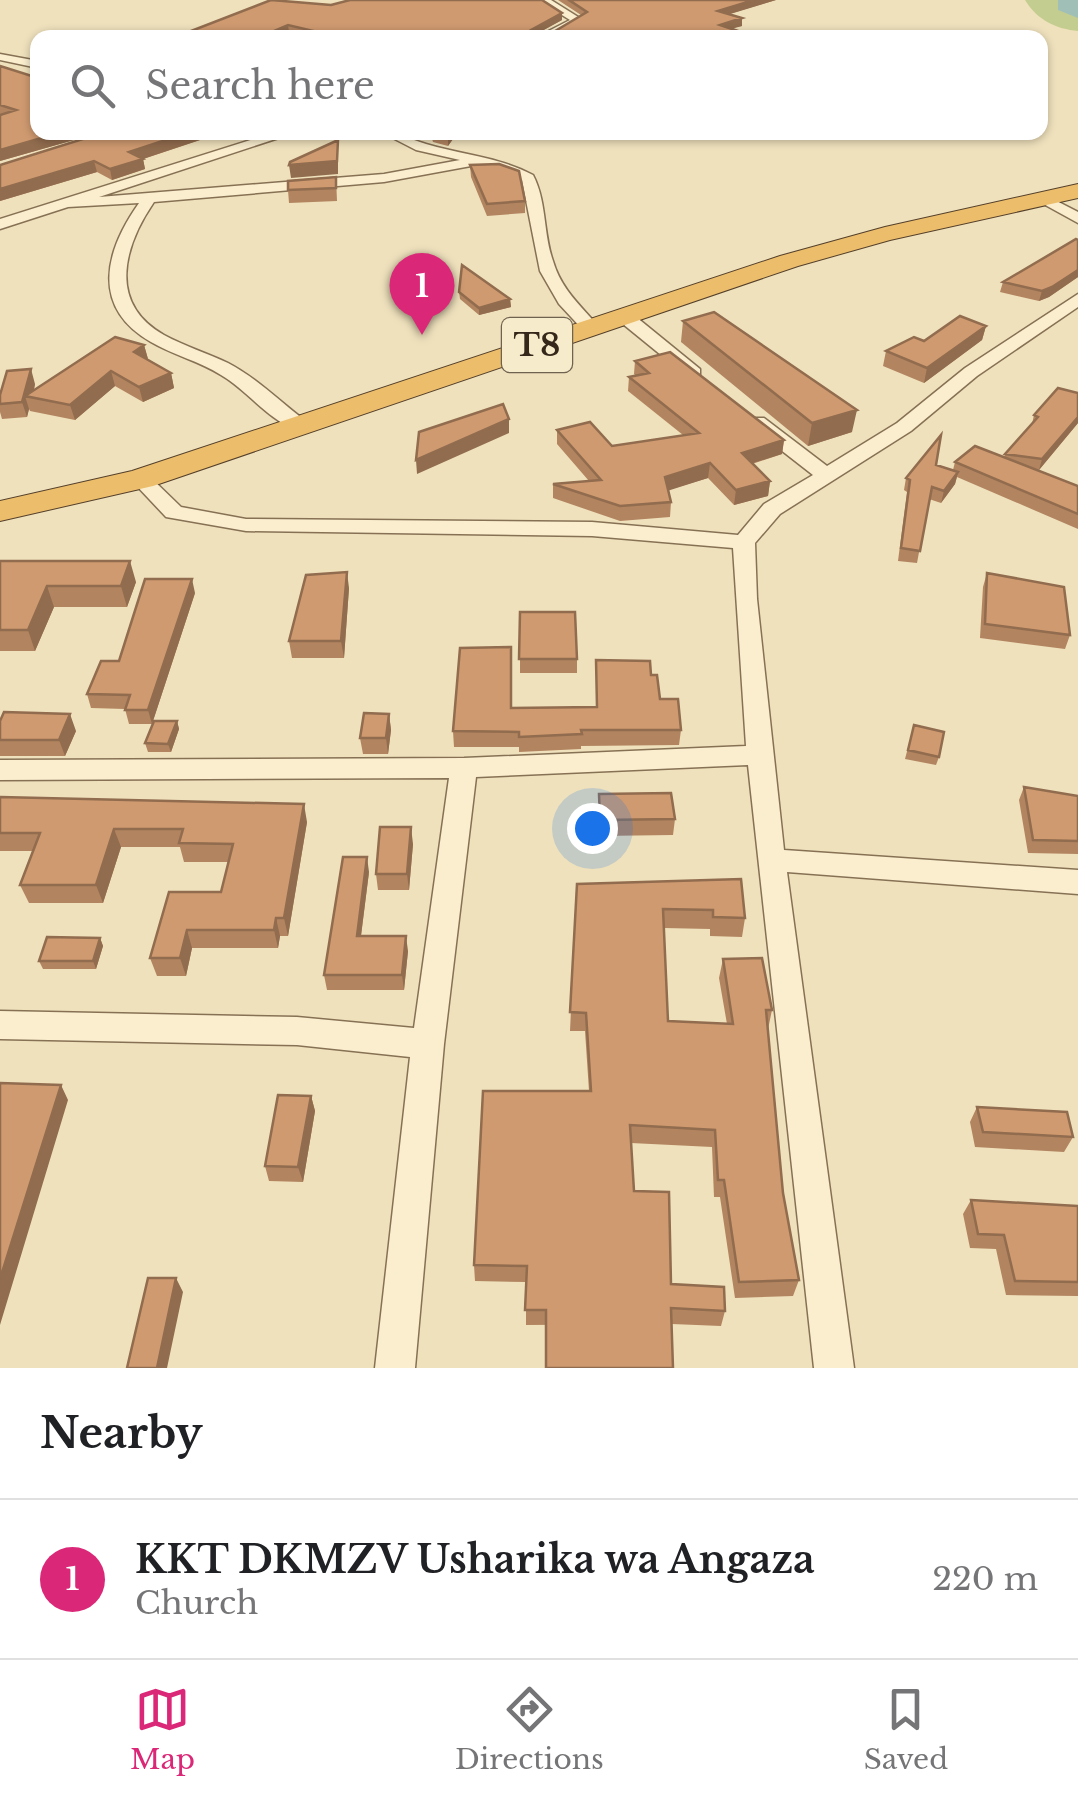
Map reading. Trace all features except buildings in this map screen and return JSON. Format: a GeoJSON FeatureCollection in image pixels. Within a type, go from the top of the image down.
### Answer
{"type":"FeatureCollection","features":[{"type":"Feature","properties":{"kind":"highway","name":"T8"},"geometry":{"type":"LineString","coordinates":[[0,511],[140,479],[296,423],[866,240],[1078,191]]}},
{"type":"Feature","properties":{"kind":"street"},"geometry":{"type":"LineString","coordinates":[[543,0],[578,20],[557,30]]}},
{"type":"Feature","properties":{"kind":"street"},"geometry":{"type":"LineString","coordinates":[[0,57],[30,64]]}},
{"type":"Feature","properties":{"kind":"street"},"geometry":{"type":"LineString","coordinates":[[0,224],[267,140]]}},
{"type":"Feature","properties":{"kind":"street"},"geometry":{"type":"LineString","coordinates":[[403,140],[422,149],[482,160],[528,178],[541,213],[541,246],[554,286],[590,327]]}},
{"type":"Feature","properties":{"kind":"street"},"geometry":{"type":"LineString","coordinates":[[73,204],[384,178],[482,160]]}},
{"type":"Feature","properties":{"kind":"street"},"geometry":{"type":"LineString","coordinates":[[1042,198],[1078,218]]}},
{"type":"Feature","properties":{"kind":"street"},"geometry":{"type":"LineString","coordinates":[[148,200],[118,246],[116,280],[124,312],[157,338],[225,369],[296,423]]}},
{"type":"Feature","properties":{"kind":"street"},"geometry":{"type":"LineString","coordinates":[[834,1368],[771,860],[745,599],[744,542],[772,509],[904,428],[971,372],[1078,299]]}},
{"type":"Feature","properties":{"kind":"street"},"geometry":{"type":"LineString","coordinates":[[624,316],[715,388]]}},
{"type":"Feature","properties":{"kind":"street"},"geometry":{"type":"LineString","coordinates":[[741,408],[828,476]]}},
{"type":"Feature","properties":{"kind":"street"},"geometry":{"type":"LineString","coordinates":[[140,479],[174,512],[246,524],[592,529],[744,542]]}},
{"type":"Feature","properties":{"kind":"street"},"geometry":{"type":"LineString","coordinates":[[0,770],[464,768],[763,755]]}},
{"type":"Feature","properties":{"kind":"street"},"geometry":{"type":"LineString","coordinates":[[395,1368],[428,1044],[464,768]]}},
{"type":"Feature","properties":{"kind":"street"},"geometry":{"type":"LineString","coordinates":[[771,860],[1078,882]]}},
{"type":"Feature","properties":{"kind":"street"},"geometry":{"type":"LineString","coordinates":[[0,1025],[297,1031],[428,1044]]}},
{"type":"Feature","properties":{"kind":"green space"},"geometry":{"type":"Polygon","coordinates":[[[1025,0],[1078,0],[1078,31],[1048,22],[1025,0]]]}},
{"type":"Feature","properties":{"kind":"waterway"},"geometry":{"type":"LineString","coordinates":[[1068,0],[1065,6],[1078,12]]}},
{"type":"Feature","properties":{"kind":"place","name":"KKT DKMZV Usharika wa Angaza"},"geometry":{"type":"Point","coordinates":[422,335]}}]}
